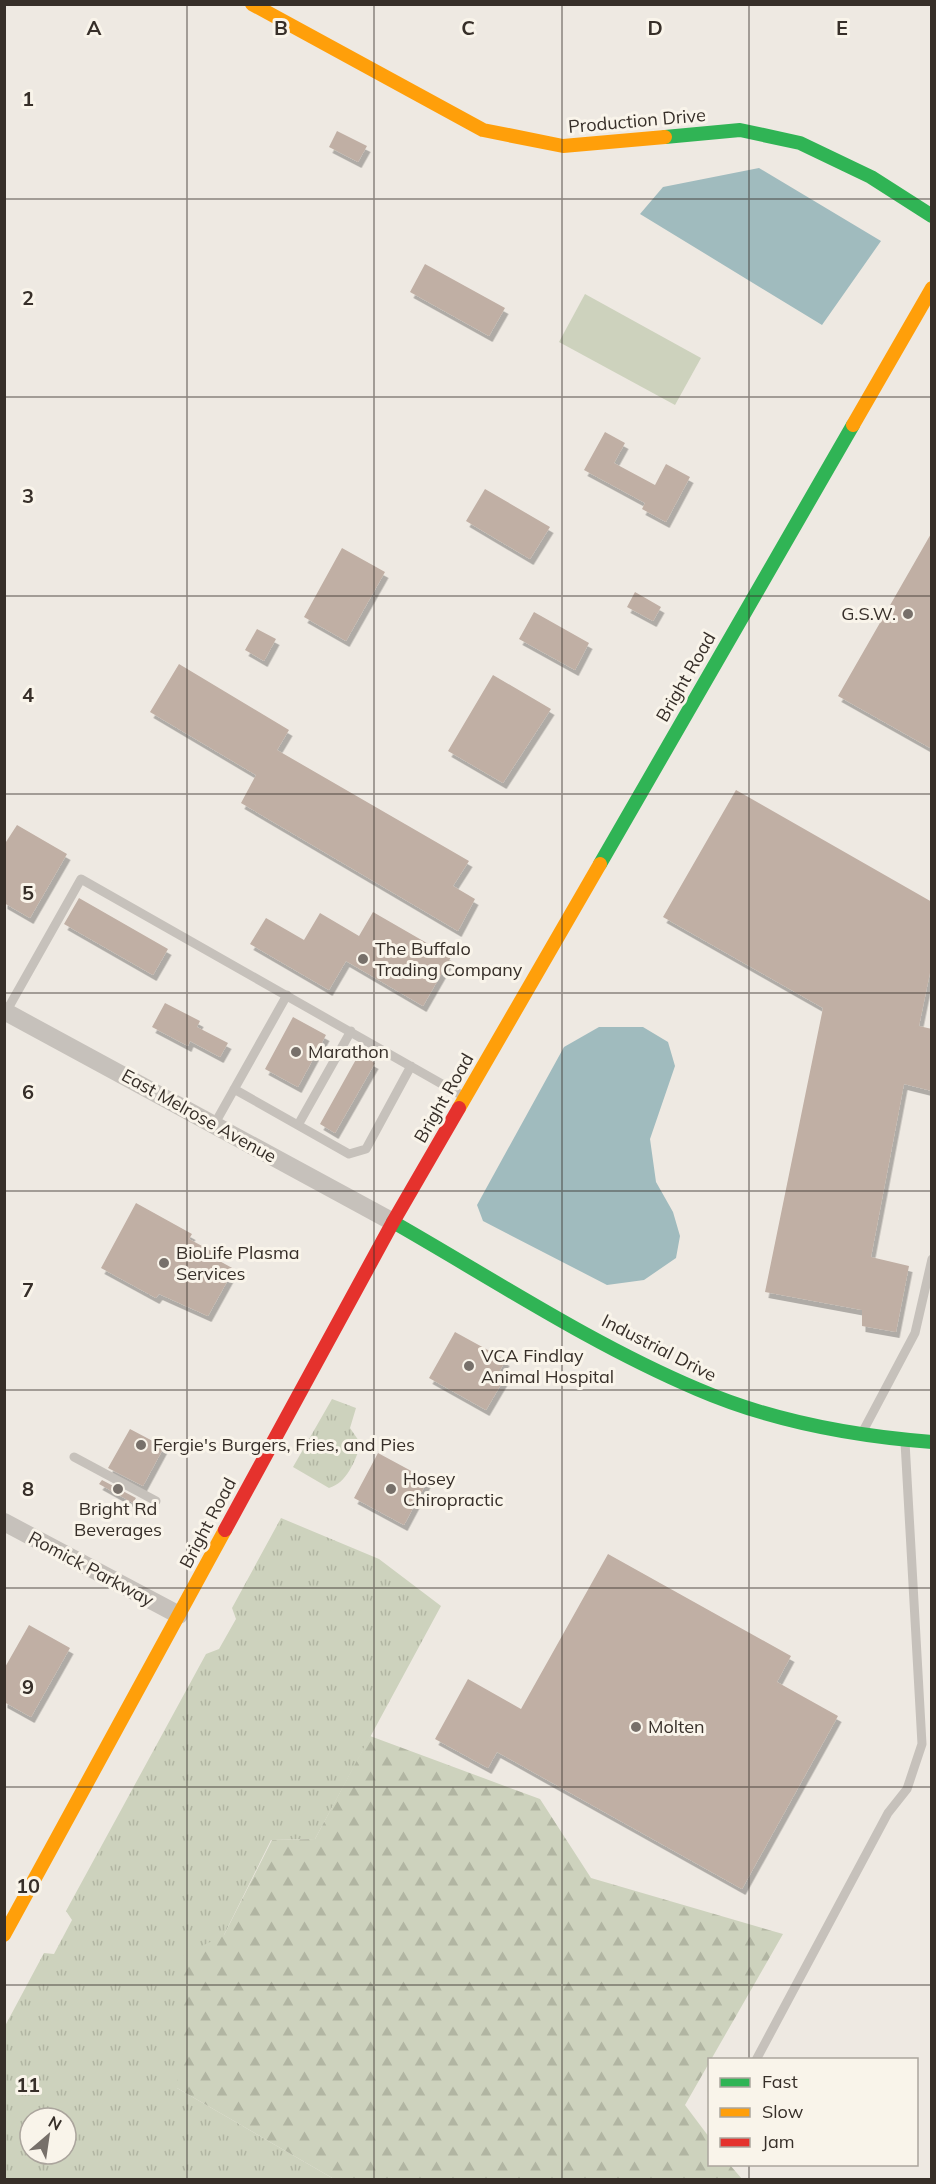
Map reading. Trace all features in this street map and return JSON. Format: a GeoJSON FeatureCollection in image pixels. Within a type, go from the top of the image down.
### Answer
{"type":"FeatureCollection","features":[{"type":"Feature","properties":{"kind":"main road","name":"Production Drive"},"geometry":{"type":"LineString","coordinates":[[252,4],[483,130],[563,146],[740,130],[800,143],[871,177],[932,216]]}},
{"type":"Feature","properties":{"kind":"main road","name":"Bright Road"},"geometry":{"type":"LineString","coordinates":[[4,1935],[393,1222],[932,288]]}},
{"type":"Feature","properties":{"kind":"main road","name":"Industrial Drive"},"geometry":{"type":"LineString","coordinates":[[393,1222],[665,1375],[699,1390],[771,1415],[861,1435],[932,1442]]}},
{"type":"Feature","properties":{"kind":"street","name":"East Melrose Avenue"},"geometry":{"type":"LineString","coordinates":[[5,1012],[393,1222]]}},
{"type":"Feature","properties":{"kind":"street","name":"Romick Parkway"},"geometry":{"type":"LineString","coordinates":[[4,1522],[179,1615]]}},
{"type":"Feature","properties":{"kind":"lane"},"geometry":{"type":"LineString","coordinates":[[5,1012],[81,879],[465,1097]]}},
{"type":"Feature","properties":{"kind":"lane"},"geometry":{"type":"LineString","coordinates":[[214,1125],[287,995]]}},
{"type":"Feature","properties":{"kind":"lane"},"geometry":{"type":"LineString","coordinates":[[298,1125],[351,1031]]}},
{"type":"Feature","properties":{"kind":"lane"},"geometry":{"type":"LineString","coordinates":[[234,1089],[349,1154],[366,1149],[411,1066]]}},
{"type":"Feature","properties":{"kind":"lane"},"geometry":{"type":"LineString","coordinates":[[861,1435],[915,1333],[932,1259]]}},
{"type":"Feature","properties":{"kind":"lane"},"geometry":{"type":"LineString","coordinates":[[757,2058],[888,1813],[907,1789],[922,1744],[904,1440]]}},
{"type":"Feature","properties":{"kind":"lane"},"geometry":{"type":"LineString","coordinates":[[74,1457],[156,1501]]}},
{"type":"Feature","properties":{"kind":"green space"},"geometry":{"type":"Polygon","coordinates":[[[585,294],[701,358],[675,405],[559,342],[585,294]]]}},
{"type":"Feature","properties":{"kind":"green space"},"geometry":{"type":"Polygon","coordinates":[[[332,1399],[356,1408],[350,1428],[361,1444],[345,1476],[329,1488],[293,1467],[332,1399]]]}},
{"type":"Feature","properties":{"kind":"green space"},"geometry":{"type":"Polygon","coordinates":[[[281,1518],[379,1559],[441,1606],[315,1839],[271,1840],[224,1935],[177,2088],[334,2179],[5,2180],[5,2026],[44,1953],[54,1954],[72,1920],[66,1911],[206,1654],[219,1649],[236,1619],[232,1608],[281,1518]]]}},
{"type":"Feature","properties":{"kind":"green space"},"geometry":{"type":"Polygon","coordinates":[[[370,1736],[540,1799],[591,1878],[783,1934],[712,2058],[708,2058],[708,2065],[685,2105],[708,2136],[708,2166],[731,2166],[742,2179],[334,2179],[177,2088],[182,1956],[224,1935],[272,1840],[315,1839],[370,1736]]]}},
{"type":"Feature","properties":{"kind":"water"},"geometry":{"type":"Polygon","coordinates":[[[759,168],[881,241],[822,325],[640,214],[663,187],[759,168]]]}},
{"type":"Feature","properties":{"kind":"water"},"geometry":{"type":"Polygon","coordinates":[[[599,1027],[643,1027],[668,1042],[675,1066],[650,1139],[656,1182],[673,1212],[680,1236],[676,1258],[644,1280],[607,1285],[483,1221],[477,1205],[564,1047],[599,1027]]]}},
{"type":"Feature","properties":{"kind":"building"},"geometry":{"type":"Polygon","coordinates":[[[337,131],[367,146],[358,162],[329,147],[337,131]]]}},
{"type":"Feature","properties":{"kind":"building"},"geometry":{"type":"Polygon","coordinates":[[[425,264],[505,308],[489,336],[410,292],[425,264]]]}},
{"type":"Feature","properties":{"kind":"building"},"geometry":{"type":"Polygon","coordinates":[[[605,432],[625,443],[614,463],[655,485],[666,464],[690,477],[666,522],[642,509],[645,503],[584,470],[605,432]]]}},
{"type":"Feature","properties":{"kind":"building"},"geometry":{"type":"Polygon","coordinates":[[[485,489],[550,527],[530,559],[466,521],[485,489]]]}},
{"type":"Feature","properties":{"kind":"building","name":"G.S.W."},"geometry":{"type":"Polygon","coordinates":[[[932,532],[932,749],[838,696],[932,532]]]}},
{"type":"Feature","properties":{"kind":"building"},"geometry":{"type":"Polygon","coordinates":[[[342,548],[385,572],[346,641],[304,617],[342,548]]]}},
{"type":"Feature","properties":{"kind":"building"},"geometry":{"type":"Polygon","coordinates":[[[635,592],[661,607],[653,621],[627,607],[635,592]]]}},
{"type":"Feature","properties":{"kind":"building"},"geometry":{"type":"Polygon","coordinates":[[[534,612],[589,643],[575,670],[519,639],[534,612]]]}},
{"type":"Feature","properties":{"kind":"building"},"geometry":{"type":"Polygon","coordinates":[[[257,629],[276,639],[264,661],[245,650],[257,629]]]}},
{"type":"Feature","properties":{"kind":"building"},"geometry":{"type":"Polygon","coordinates":[[[179,664],[289,730],[277,750],[469,861],[453,886],[475,899],[458,931],[241,803],[256,775],[150,712],[179,664]]]}},
{"type":"Feature","properties":{"kind":"building"},"geometry":{"type":"Polygon","coordinates":[[[493,675],[551,709],[503,783],[448,751],[493,675]]]}},
{"type":"Feature","properties":{"kind":"building"},"geometry":{"type":"Polygon","coordinates":[[[736,790],[932,902],[932,963],[919,1026],[932,1029],[932,1091],[904,1084],[871,1257],[909,1266],[896,1332],[862,1326],[862,1310],[765,1292],[823,1008],[663,917],[736,790]]]}},
{"type":"Feature","properties":{"kind":"building"},"geometry":{"type":"Polygon","coordinates":[[[17,825],[67,854],[30,918],[4,903],[4,845],[17,825]]]}},
{"type":"Feature","properties":{"kind":"building"},"geometry":{"type":"Polygon","coordinates":[[[79,898],[168,949],[153,975],[64,924],[79,898]]]}},
{"type":"Feature","properties":{"kind":"building","name":"The Buffalo Trading Company"},"geometry":{"type":"Polygon","coordinates":[[[373,912],[451,957],[423,1006],[346,961],[329,990],[250,944],[266,918],[304,940],[320,913],[359,936],[373,912]]]}},
{"type":"Feature","properties":{"kind":"building"},"geometry":{"type":"Polygon","coordinates":[[[165,1003],[200,1021],[197,1027],[228,1043],[220,1057],[190,1041],[188,1046],[152,1027],[165,1003]]]}},
{"type":"Feature","properties":{"kind":"building","name":"Marathon"},"geometry":{"type":"Polygon","coordinates":[[[293,1017],[326,1035],[298,1087],[265,1069],[293,1017]]]}},
{"type":"Feature","properties":{"kind":"building","name":"Marathon"},"geometry":{"type":"Polygon","coordinates":[[[359,1054],[375,1063],[335,1133],[320,1124],[359,1054]]]}},
{"type":"Feature","properties":{"kind":"building","name":"BioLife Plasma Services"},"geometry":{"type":"Polygon","coordinates":[[[136,1203],[192,1234],[189,1239],[217,1254],[214,1258],[234,1269],[208,1316],[159,1294],[156,1298],[101,1268],[136,1203]]]}},
{"type":"Feature","properties":{"kind":"building","name":"VCA Findlay Animal Hospital"},"geometry":{"type":"Polygon","coordinates":[[[455,1332],[506,1360],[499,1372],[506,1376],[486,1410],[429,1378],[455,1332]]]}},
{"type":"Feature","properties":{"kind":"building"},"geometry":{"type":"Polygon","coordinates":[[[130,1429],[164,1447],[143,1486],[108,1468],[130,1429]]]}},
{"type":"Feature","properties":{"kind":"building","name":"Hosey Chiropractic"},"geometry":{"type":"Polygon","coordinates":[[[378,1453],[428,1480],[404,1525],[354,1498],[378,1453]]]}},
{"type":"Feature","properties":{"kind":"building"},"geometry":{"type":"Polygon","coordinates":[[[102,1480],[136,1498],[133,1503],[99,1484],[102,1480]]]}},
{"type":"Feature","properties":{"kind":"building","name":"Molten"},"geometry":{"type":"Polygon","coordinates":[[[608,1554],[791,1656],[777,1682],[838,1716],[742,1889],[497,1752],[488,1768],[435,1739],[468,1679],[521,1709],[608,1554]]]}},
{"type":"Feature","properties":{"kind":"building"},"geometry":{"type":"Polygon","coordinates":[[[29,1625],[70,1648],[31,1717],[4,1702],[4,1669],[29,1625]]]}},
{"type":"Feature","properties":{"kind":"traffic: fast"},"geometry":{"type":"LineString","coordinates":[[665,137],[740,130],[800,143],[871,177],[932,216]]}},
{"type":"Feature","properties":{"kind":"traffic: fast"},"geometry":{"type":"LineString","coordinates":[[600,864],[853,425]]}},
{"type":"Feature","properties":{"kind":"traffic: fast"},"geometry":{"type":"LineString","coordinates":[[393,1222],[619,1352],[697,1389],[754,1410],[812,1425],[872,1436],[932,1442]]}},
{"type":"Feature","properties":{"kind":"traffic: slow"},"geometry":{"type":"LineString","coordinates":[[252,4],[483,130],[563,146],[665,137]]}},
{"type":"Feature","properties":{"kind":"traffic: slow"},"geometry":{"type":"LineString","coordinates":[[853,425],[932,288]]}},
{"type":"Feature","properties":{"kind":"traffic: slow"},"geometry":{"type":"LineString","coordinates":[[459,1108],[600,864]]}},
{"type":"Feature","properties":{"kind":"traffic: slow"},"geometry":{"type":"LineString","coordinates":[[4,1935],[225,1530]]}},
{"type":"Feature","properties":{"kind":"traffic: jam"},"geometry":{"type":"LineString","coordinates":[[225,1530],[393,1222],[459,1108]]}},
{"type":"Feature","properties":{"kind":"place","name":"G.S.W."},"geometry":{"type":"Point","coordinates":[908,614]}},
{"type":"Feature","properties":{"kind":"place","name":"The Buffalo Trading Company"},"geometry":{"type":"Point","coordinates":[363,959]}},
{"type":"Feature","properties":{"kind":"place","name":"Marathon"},"geometry":{"type":"Point","coordinates":[296,1052]}},
{"type":"Feature","properties":{"kind":"place","name":"BioLife Plasma Services"},"geometry":{"type":"Point","coordinates":[164,1263]}},
{"type":"Feature","properties":{"kind":"place","name":"VCA Findlay Animal Hospital"},"geometry":{"type":"Point","coordinates":[469,1366]}},
{"type":"Feature","properties":{"kind":"place","name":"Fergie's Burgers, Fries, and Pies"},"geometry":{"type":"Point","coordinates":[141,1445]}},
{"type":"Feature","properties":{"kind":"place","name":"Bright Rd Beverages"},"geometry":{"type":"Point","coordinates":[118,1489]}},
{"type":"Feature","properties":{"kind":"place","name":"Hosey Chiropractic"},"geometry":{"type":"Point","coordinates":[391,1489]}},
{"type":"Feature","properties":{"kind":"place","name":"Molten"},"geometry":{"type":"Point","coordinates":[636,1727]}}]}
